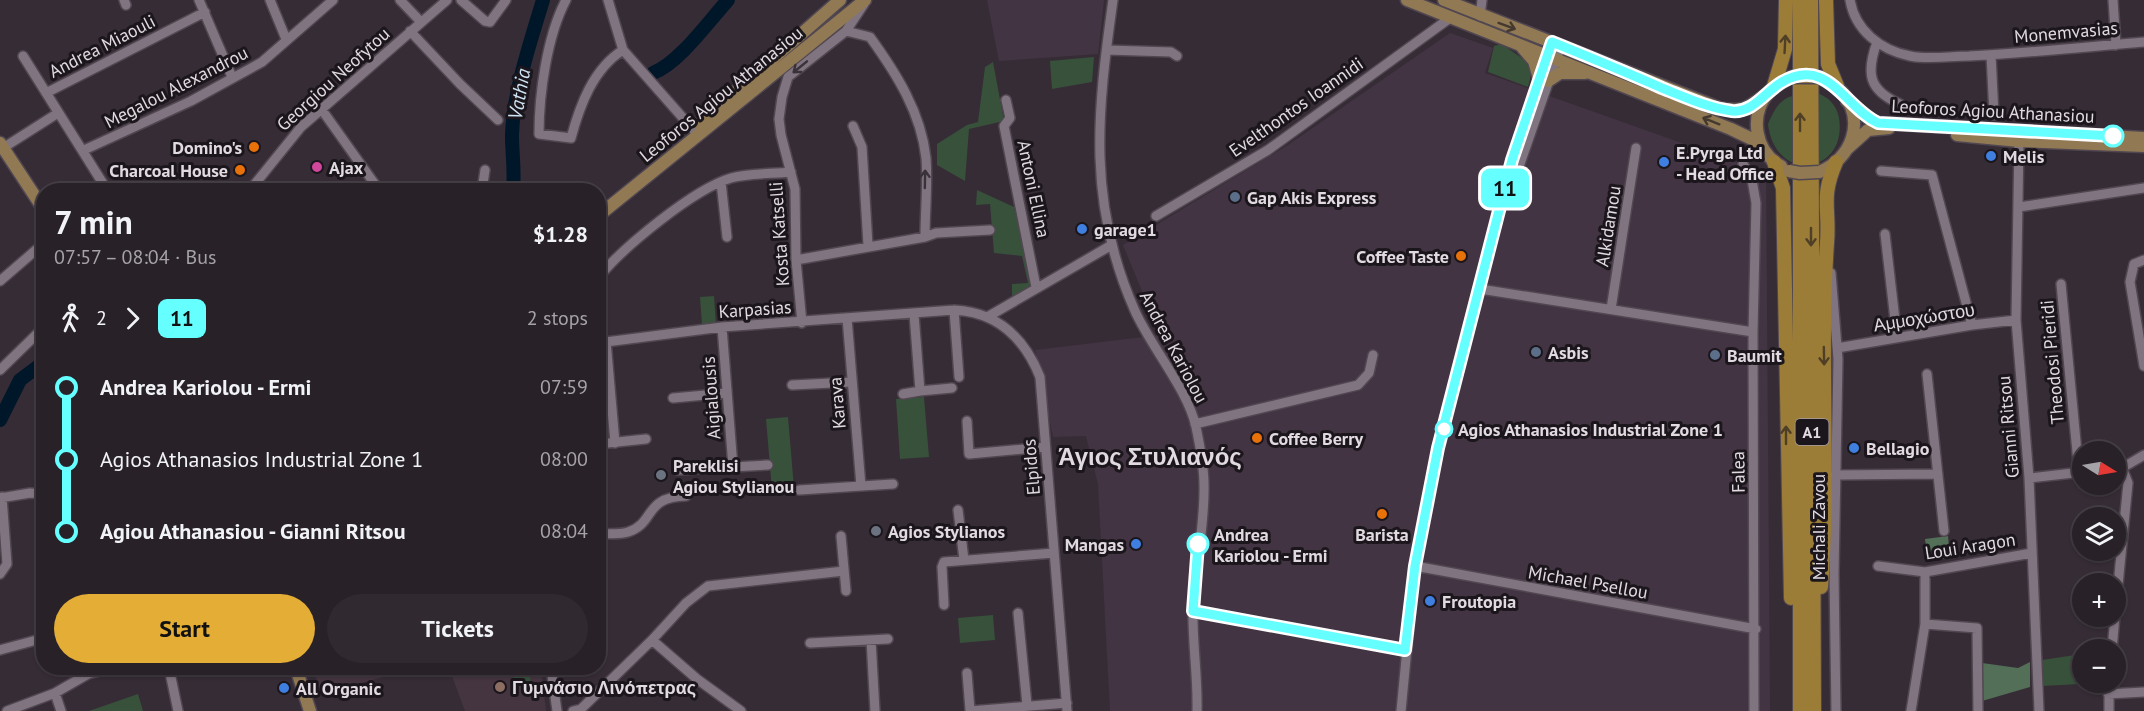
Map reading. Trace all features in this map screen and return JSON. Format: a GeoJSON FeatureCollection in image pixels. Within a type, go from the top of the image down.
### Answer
{"type":"FeatureCollection","features":[{"type":"Feature","properties":{"kind":"highway"},"geometry":{"type":"LineString","coordinates":[[1771,90],[1785,49],[1786,0]]}},
{"type":"Feature","properties":{"kind":"highway","name":"A1"},"geometry":{"type":"LineString","coordinates":[[1800,0],[1800,711]]}},
{"type":"Feature","properties":{"kind":"highway","name":"A1"},"geometry":{"type":"LineString","coordinates":[[1811,0],[1814,711]]}},
{"type":"Feature","properties":{"kind":"highway"},"geometry":{"type":"LineString","coordinates":[[1826,0],[1828,64],[1836,86]]}},
{"type":"Feature","properties":{"kind":"highway"},"geometry":{"type":"LineString","coordinates":[[1774,162],[1783,188],[1793,711]]}},
{"type":"Feature","properties":{"kind":"highway"},"geometry":{"type":"LineString","coordinates":[[1814,686],[1824,536],[1823,298],[1828,235],[1825,204],[1827,188],[1836,162]]}},
{"type":"Feature","properties":{"kind":"main road","name":"Leoforos Agiou Athanasiou"},"geometry":{"type":"LineString","coordinates":[[606,209],[696,132],[840,0]]}},
{"type":"Feature","properties":{"kind":"main road","name":"Leoforos Agiou Athanasiou"},"geometry":{"type":"LineString","coordinates":[[606,201],[866,0]]}},
{"type":"Feature","properties":{"kind":"main road"},"geometry":{"type":"LineString","coordinates":[[1407,0],[1731,129],[1754,140],[1774,162],[1789,171],[1819,172],[1836,162],[1848,148],[1854,120],[1847,101],[1836,86],[1819,77],[1791,77],[1771,90],[1748,110],[1734,111],[1719,108],[1480,16],[1465,4],[1444,0]]}},
{"type":"Feature","properties":{"kind":"main road"},"geometry":{"type":"LineString","coordinates":[[1520,45],[1532,56],[1544,82],[1561,73],[1592,73]]}},
{"type":"Feature","properties":{"kind":"main road"},"geometry":{"type":"LineString","coordinates":[[1762,148],[1757,120],[1771,90]]}},
{"type":"Feature","properties":{"kind":"main road","name":"Leoforos Agiou Athanasiou"},"geometry":{"type":"LineString","coordinates":[[1847,101],[1878,123],[2144,138]]}},
{"type":"Feature","properties":{"kind":"main road","name":"Leoforos Agiou Athanasiou"},"geometry":{"type":"LineString","coordinates":[[1848,148],[1868,130],[1888,128],[2019,141],[2144,146]]}},
{"type":"Feature","properties":{"kind":"main road"},"geometry":{"type":"LineString","coordinates":[[2,146],[36,198]]}},
{"type":"Feature","properties":{"kind":"main road"},"geometry":{"type":"LineString","coordinates":[[298,675],[310,711]]}},
{"type":"Feature","properties":{"kind":"main road"},"geometry":{"type":"LineString","coordinates":[[304,675],[316,711]]}},
{"type":"Feature","properties":{"kind":"street"},"geometry":{"type":"LineString","coordinates":[[200,0],[232,77]]}},
{"type":"Feature","properties":{"kind":"street"},"geometry":{"type":"LineString","coordinates":[[270,0],[286,39]]}},
{"type":"Feature","properties":{"kind":"street","name":"Megalou Alexandrou"},"geometry":{"type":"LineString","coordinates":[[84,150],[191,101],[262,62],[333,0]]}},
{"type":"Feature","properties":{"kind":"street"},"geometry":{"type":"LineString","coordinates":[[400,0],[421,22]]}},
{"type":"Feature","properties":{"kind":"street","name":"Georgiou Neofytou"},"geometry":{"type":"LineString","coordinates":[[256,183],[301,127],[447,0]]}},
{"type":"Feature","properties":{"kind":"street"},"geometry":{"type":"LineString","coordinates":[[462,0],[485,21],[490,22],[506,0]]}},
{"type":"Feature","properties":{"kind":"street"},"geometry":{"type":"LineString","coordinates":[[566,0],[548,59],[539,110],[539,134],[571,138],[594,79],[610,58],[623,50]]}},
{"type":"Feature","properties":{"kind":"street"},"geometry":{"type":"LineString","coordinates":[[608,0],[623,50],[696,132]]}},
{"type":"Feature","properties":{"kind":"street","name":"Kosta Katselli"},"geometry":{"type":"LineString","coordinates":[[802,322],[796,260],[795,189],[779,118],[788,77],[846,31],[866,0]]}},
{"type":"Feature","properties":{"kind":"street","name":"Andrea Kariolou"},"geometry":{"type":"LineString","coordinates":[[1113,0],[1099,146],[1099,182],[1110,246],[1137,315],[1188,405],[1195,424],[1204,485],[1193,611],[1197,711]]}},
{"type":"Feature","properties":{"kind":"street"},"geometry":{"type":"LineString","coordinates":[[1480,16],[1482,0]]}},
{"type":"Feature","properties":{"kind":"street","name":"Monemvasias"},"geometry":{"type":"LineString","coordinates":[[1850,0],[1852,12],[1860,28],[1876,42],[1909,56],[1991,55],[2144,42]]}},
{"type":"Feature","properties":{"kind":"street"},"geometry":{"type":"LineString","coordinates":[[2113,0],[2116,45]]}},
{"type":"Feature","properties":{"kind":"street"},"geometry":{"type":"LineString","coordinates":[[1455,19],[1465,4]]}},
{"type":"Feature","properties":{"kind":"street","name":"Andrea Miaouli"},"geometry":{"type":"LineString","coordinates":[[46,93],[205,12]]}},
{"type":"Feature","properties":{"kind":"street","name":"Evelthontos Ioannidi"},"geometry":{"type":"LineString","coordinates":[[1156,216],[1269,150],[1455,19]]}},
{"type":"Feature","properties":{"kind":"street"},"geometry":{"type":"LineString","coordinates":[[410,31],[498,120]]}},
{"type":"Feature","properties":{"kind":"street"},"geometry":{"type":"LineString","coordinates":[[846,31],[870,37],[907,95],[918,123],[925,156],[926,237]]}},
{"type":"Feature","properties":{"kind":"street"},"geometry":{"type":"LineString","coordinates":[[1876,42],[1870,60],[1870,74],[1875,86],[1900,104]]}},
{"type":"Feature","properties":{"kind":"street"},"geometry":{"type":"LineString","coordinates":[[1401,711],[1405,650],[1415,566],[1438,448],[1495,228],[1514,184],[1556,44]]}},
{"type":"Feature","properties":{"kind":"street"},"geometry":{"type":"LineString","coordinates":[[1107,50],[1171,52],[1178,56]]}},
{"type":"Feature","properties":{"kind":"street","name":"Monemvasias"},"geometry":{"type":"LineString","coordinates":[[1991,55],[1994,115]]}},
{"type":"Feature","properties":{"kind":"street"},"geometry":{"type":"LineString","coordinates":[[24,56],[103,183]]}},
{"type":"Feature","properties":{"kind":"street","name":"Antoni Ellina"},"geometry":{"type":"LineString","coordinates":[[1006,100],[1010,118],[1004,126],[1036,287]]}},
{"type":"Feature","properties":{"kind":"street"},"geometry":{"type":"LineString","coordinates":[[322,110],[374,183]]}},
{"type":"Feature","properties":{"kind":"street"},"geometry":{"type":"LineString","coordinates":[[2,146],[58,113]]}},
{"type":"Feature","properties":{"kind":"street"},"geometry":{"type":"LineString","coordinates":[[853,126],[862,147],[868,245]]}},
{"type":"Feature","properties":{"kind":"street","name":"Gianni Ritsou"},"geometry":{"type":"LineString","coordinates":[[2019,141],[2016,320],[2029,478],[2039,711]]}},
{"type":"Feature","properties":{"kind":"street","name":"Alkidamou"},"geometry":{"type":"LineString","coordinates":[[1611,309],[1636,148]]}},
{"type":"Feature","properties":{"kind":"street","name":"Falea"},"geometry":{"type":"LineString","coordinates":[[1743,164],[1752,180],[1756,203],[1753,332],[1756,629],[1754,711]]}},
{"type":"Feature","properties":{"kind":"street"},"geometry":{"type":"LineString","coordinates":[[483,183],[485,170]]}},
{"type":"Feature","properties":{"kind":"street"},"geometry":{"type":"LineString","coordinates":[[1881,171],[1932,175],[1971,325]]}},
{"type":"Feature","properties":{"kind":"street"},"geometry":{"type":"LineString","coordinates":[[606,271],[657,224],[694,196],[732,178],[790,172]]}},
{"type":"Feature","properties":{"kind":"street"},"geometry":{"type":"LineString","coordinates":[[721,182],[728,237]]}},
{"type":"Feature","properties":{"kind":"street"},"geometry":{"type":"LineString","coordinates":[[2019,207],[2144,188]]}},
{"type":"Feature","properties":{"kind":"street"},"geometry":{"type":"LineString","coordinates":[[796,260],[868,245],[926,237],[936,233],[990,230]]}},
{"type":"Feature","properties":{"kind":"street"},"geometry":{"type":"LineString","coordinates":[[1885,234],[1897,337]]}},
{"type":"Feature","properties":{"kind":"street","name":"Michali Zavou"},"geometry":{"type":"LineString","coordinates":[[1828,235],[1837,348],[1834,475],[1836,711]]}},
{"type":"Feature","properties":{"kind":"street"},"geometry":{"type":"LineString","coordinates":[[989,316],[1110,246]]}},
{"type":"Feature","properties":{"kind":"street"},"geometry":{"type":"LineString","coordinates":[[2,274],[36,249]]}},
{"type":"Feature","properties":{"kind":"street"},"geometry":{"type":"LineString","coordinates":[[2144,260],[2134,264],[2130,282],[2143,347],[2144,366]]}},
{"type":"Feature","properties":{"kind":"street","name":"Theodosi Pieridi"},"geometry":{"type":"LineString","coordinates":[[2061,284],[2078,441]]}},
{"type":"Feature","properties":{"kind":"street"},"geometry":{"type":"LineString","coordinates":[[1480,289],[1753,332]]}},
{"type":"Feature","properties":{"kind":"street"},"geometry":{"type":"LineString","coordinates":[[954,310],[959,377]]}},
{"type":"Feature","properties":{"kind":"street","name":"Elpidos"},"geometry":{"type":"LineString","coordinates":[[914,314],[954,310],[989,316],[1016,338],[1033,361],[1040,377],[1067,707]]}},
{"type":"Feature","properties":{"kind":"street"},"geometry":{"type":"LineString","coordinates":[[914,314],[920,391]]}},
{"type":"Feature","properties":{"kind":"street","name":"Karpasias"},"geometry":{"type":"LineString","coordinates":[[606,342],[722,327],[914,314]]}},
{"type":"Feature","properties":{"kind":"street","name":"Karava"},"geometry":{"type":"LineString","coordinates":[[847,318],[861,486]]}},
{"type":"Feature","properties":{"kind":"street","name":"Αμμοχώστου"},"geometry":{"type":"LineString","coordinates":[[1837,348],[1971,325],[2016,320]]}},
{"type":"Feature","properties":{"kind":"street","name":"Aigialousis"},"geometry":{"type":"LineString","coordinates":[[722,327],[733,467]]}},
{"type":"Feature","properties":{"kind":"street"},"geometry":{"type":"LineString","coordinates":[[0,370],[36,335]]}},
{"type":"Feature","properties":{"kind":"street"},"geometry":{"type":"LineString","coordinates":[[1195,424],[1358,385],[1369,373],[1373,355]]}},
{"type":"Feature","properties":{"kind":"street"},"geometry":{"type":"LineString","coordinates":[[606,373],[615,443]]}},
{"type":"Feature","properties":{"kind":"street"},"geometry":{"type":"LineString","coordinates":[[1927,374],[1944,531]]}},
{"type":"Feature","properties":{"kind":"street"},"geometry":{"type":"LineString","coordinates":[[792,386],[852,382]]}},
{"type":"Feature","properties":{"kind":"street"},"geometry":{"type":"LineString","coordinates":[[903,394],[952,388]]}},
{"type":"Feature","properties":{"kind":"street"},"geometry":{"type":"LineString","coordinates":[[673,398],[728,393]]}},
{"type":"Feature","properties":{"kind":"street"},"geometry":{"type":"LineString","coordinates":[[967,421],[969,454],[1045,447]]}},
{"type":"Feature","properties":{"kind":"street"},"geometry":{"type":"LineString","coordinates":[[606,444],[646,439]]}},
{"type":"Feature","properties":{"kind":"street"},"geometry":{"type":"LineString","coordinates":[[2126,464],[2144,455]]}},
{"type":"Feature","properties":{"kind":"street"},"geometry":{"type":"LineString","coordinates":[[678,470],[768,465]]}},
{"type":"Feature","properties":{"kind":"street"},"geometry":{"type":"LineString","coordinates":[[1834,475],[1938,474]]}},
{"type":"Feature","properties":{"kind":"street"},"geometry":{"type":"LineString","coordinates":[[2029,478],[2072,474]]}},
{"type":"Feature","properties":{"kind":"street"},"geometry":{"type":"LineString","coordinates":[[2119,573],[2128,483],[2126,480]]}},
{"type":"Feature","properties":{"kind":"street"},"geometry":{"type":"LineString","coordinates":[[799,490],[892,484]]}},
{"type":"Feature","properties":{"kind":"street"},"geometry":{"type":"LineString","coordinates":[[0,574],[7,564],[1,497],[36,493]]}},
{"type":"Feature","properties":{"kind":"street"},"geometry":{"type":"LineString","coordinates":[[606,533],[628,532],[643,522],[660,500],[669,496],[686,496]]}},
{"type":"Feature","properties":{"kind":"street"},"geometry":{"type":"LineString","coordinates":[[958,510],[964,560]]}},
{"type":"Feature","properties":{"kind":"street"},"geometry":{"type":"LineString","coordinates":[[841,536],[846,591]]}},
{"type":"Feature","properties":{"kind":"street","name":"Loui Aragon"},"geometry":{"type":"LineString","coordinates":[[1878,566],[1925,572],[2032,553]]}},
{"type":"Feature","properties":{"kind":"street"},"geometry":{"type":"LineString","coordinates":[[944,604],[942,567],[944,562],[1054,554]]}},
{"type":"Feature","properties":{"kind":"street","name":"Michael Psellou"},"geometry":{"type":"LineString","coordinates":[[1415,566],[1756,629]]}},
{"type":"Feature","properties":{"kind":"street"},"geometry":{"type":"LineString","coordinates":[[573,711],[580,709],[652,640],[686,603],[708,586],[844,571]]}},
{"type":"Feature","properties":{"kind":"street"},"geometry":{"type":"LineString","coordinates":[[1911,711],[1925,624],[1925,572]]}},
{"type":"Feature","properties":{"kind":"street"},"geometry":{"type":"LineString","coordinates":[[1193,611],[1405,650]]}},
{"type":"Feature","properties":{"kind":"street"},"geometry":{"type":"LineString","coordinates":[[1018,613],[1027,705]]}},
{"type":"Feature","properties":{"kind":"street"},"geometry":{"type":"LineString","coordinates":[[1925,624],[1977,628],[1978,711]]}},
{"type":"Feature","properties":{"kind":"street"},"geometry":{"type":"LineString","coordinates":[[810,643],[888,639]]}},
{"type":"Feature","properties":{"kind":"street"},"geometry":{"type":"LineString","coordinates":[[0,650],[36,640]]}},
{"type":"Feature","properties":{"kind":"street"},"geometry":{"type":"LineString","coordinates":[[652,640],[741,711]]}},
{"type":"Feature","properties":{"kind":"street"},"geometry":{"type":"LineString","coordinates":[[871,640],[875,711]]}},
{"type":"Feature","properties":{"kind":"street"},"geometry":{"type":"LineString","coordinates":[[966,673],[970,710],[1027,705],[1067,707]]}},
{"type":"Feature","properties":{"kind":"street"},"geometry":{"type":"LineString","coordinates":[[7,711],[55,693],[81,675]]}},
{"type":"Feature","properties":{"kind":"street"},"geometry":{"type":"LineString","coordinates":[[170,675],[178,711]]}},
{"type":"Feature","properties":{"kind":"street"},"geometry":{"type":"LineString","coordinates":[[552,675],[557,711]]}},
{"type":"Feature","properties":{"kind":"street"},"geometry":{"type":"LineString","coordinates":[[55,693],[61,711]]}},
{"type":"Feature","properties":{"kind":"street"},"geometry":{"type":"LineString","coordinates":[[2109,711],[2108,694],[2144,693]]}},
{"type":"Feature","properties":{"kind":"shaded area"},"geometry":{"type":"Polygon","coordinates":[[[987,0],[1104,0],[1098,54],[999,61],[987,0]]]}},
{"type":"Feature","properties":{"kind":"shaded area"},"geometry":{"type":"Polygon","coordinates":[[[1450,33],[1493,48],[1485,73],[1766,173],[1770,711],[1110,711],[1098,484],[1086,436],[1053,437],[1035,350],[1160,335],[1123,245],[1288,145],[1450,33]]]}},
{"type":"Feature","properties":{"kind":"shaded area"},"geometry":{"type":"Polygon","coordinates":[[[315,675],[391,675],[321,694],[315,675]]]}},
{"type":"Feature","properties":{"kind":"shaded area","name":"Γυμνάσιο Λινόπετρας"},"geometry":{"type":"Polygon","coordinates":[[[452,675],[542,675],[546,711],[465,711],[452,675]]]}},
{"type":"Feature","properties":{"kind":"green space"},"geometry":{"type":"Polygon","coordinates":[[[1502,44],[1521,57],[1528,65],[1530,78],[1528,87],[1488,72],[1494,46],[1502,44]]]}},
{"type":"Feature","properties":{"kind":"green space"},"geometry":{"type":"Polygon","coordinates":[[[1094,57],[1092,82],[1052,89],[1050,61],[1094,57]]]}},
{"type":"Feature","properties":{"kind":"green space"},"geometry":{"type":"Polygon","coordinates":[[[993,62],[1004,121],[969,129],[965,181],[937,165],[937,144],[967,125],[978,122],[985,67],[993,62]]]}},
{"type":"Feature","properties":{"kind":"green space"},"geometry":{"type":"Polygon","coordinates":[[[1815,93],[1827,98],[1834,105],[1839,118],[1839,137],[1833,151],[1822,161],[1810,165],[1796,164],[1783,157],[1773,144],[1768,124],[1776,108],[1785,99],[1815,93]]]}},
{"type":"Feature","properties":{"kind":"green space"},"geometry":{"type":"Polygon","coordinates":[[[977,190],[1014,207],[1034,281],[1023,293],[1012,299],[1012,284],[1028,283],[1022,256],[994,253],[990,204],[976,205],[977,190]]]}},
{"type":"Feature","properties":{"kind":"green space"},"geometry":{"type":"Polygon","coordinates":[[[714,296],[716,324],[702,325],[700,297],[714,296]]]}},
{"type":"Feature","properties":{"kind":"green space"},"geometry":{"type":"Polygon","coordinates":[[[924,397],[929,457],[900,459],[896,399],[924,397]]]}},
{"type":"Feature","properties":{"kind":"green space"},"geometry":{"type":"Polygon","coordinates":[[[788,417],[794,488],[772,490],[766,419],[788,417]]]}},
{"type":"Feature","properties":{"kind":"green space"},"geometry":{"type":"Polygon","coordinates":[[[1948,536],[1950,558],[1928,561],[1925,539],[1948,536]]]}},
{"type":"Feature","properties":{"kind":"green space"},"geometry":{"type":"Polygon","coordinates":[[[993,615],[995,640],[960,643],[958,618],[993,615]]]}},
{"type":"Feature","properties":{"kind":"green space"},"geometry":{"type":"Polygon","coordinates":[[[2072,656],[2072,684],[2042,686],[2042,660],[2072,656]]]}},
{"type":"Feature","properties":{"kind":"green space"},"geometry":{"type":"Polygon","coordinates":[[[2030,662],[2030,687],[1982,701],[1982,663],[2018,668],[2030,662]]]}},
{"type":"Feature","properties":{"kind":"green space"},"geometry":{"type":"Polygon","coordinates":[[[513,675],[530,675],[531,685],[514,687],[513,675]]]}},
{"type":"Feature","properties":{"kind":"green space"},"geometry":{"type":"Polygon","coordinates":[[[138,694],[143,711],[89,711],[138,694]]]}},
{"type":"Feature","properties":{"kind":"waterway","name":"Vathia"},"geometry":{"type":"LineString","coordinates":[[514,183],[513,119],[523,67],[543,0]]}},
{"type":"Feature","properties":{"kind":"waterway"},"geometry":{"type":"LineString","coordinates":[[653,73],[663,68],[683,51],[728,0]]}},
{"type":"Feature","properties":{"kind":"waterway","name":"Vathia"},"geometry":{"type":"LineString","coordinates":[[0,420],[20,380],[36,368]]}},
{"type":"Feature","properties":{"kind":"bus line","name":"11"},"geometry":{"type":"LineString","coordinates":[[1198,544],[1194,570],[1193,611],[1296,632],[1405,650],[1415,566],[1438,448],[1512,160],[1552,42],[1694,100],[1734,111],[1748,110],[1774,86],[1791,77],[1810,75],[1836,86],[1847,101],[1878,123],[2113,136]]}},
{"type":"Feature","properties":{"kind":"place","name":"Domino's"},"geometry":{"type":"Point","coordinates":[254,147]}},
{"type":"Feature","properties":{"kind":"place","name":"Melis"},"geometry":{"type":"Point","coordinates":[1991,156]}},
{"type":"Feature","properties":{"kind":"place","name":"E.Pyrga Ltd - Head Office"},"geometry":{"type":"Point","coordinates":[1664,162]}},
{"type":"Feature","properties":{"kind":"place","name":"Ajax"},"geometry":{"type":"Point","coordinates":[317,167]}},
{"type":"Feature","properties":{"kind":"place","name":"Charcoal House"},"geometry":{"type":"Point","coordinates":[240,170]}},
{"type":"Feature","properties":{"kind":"place","name":"Gap Akis Express"},"geometry":{"type":"Point","coordinates":[1235,197]}},
{"type":"Feature","properties":{"kind":"place","name":"garage1"},"geometry":{"type":"Point","coordinates":[1082,229]}},
{"type":"Feature","properties":{"kind":"place","name":"Coffee Taste"},"geometry":{"type":"Point","coordinates":[1461,256]}},
{"type":"Feature","properties":{"kind":"place","name":"Asbis"},"geometry":{"type":"Point","coordinates":[1536,352]}},
{"type":"Feature","properties":{"kind":"place","name":"Baumit"},"geometry":{"type":"Point","coordinates":[1715,355]}},
{"type":"Feature","properties":{"kind":"place","name":"Agios Athanasios Industrial Zone 1"},"geometry":{"type":"Point","coordinates":[1444,429]}},
{"type":"Feature","properties":{"kind":"place","name":"Coffee Berry"},"geometry":{"type":"Point","coordinates":[1257,438]}},
{"type":"Feature","properties":{"kind":"place","name":"Bellagio"},"geometry":{"type":"Point","coordinates":[1854,448]}},
{"type":"Feature","properties":{"kind":"place","name":"Pareklisi Agiou Stylianou"},"geometry":{"type":"Point","coordinates":[661,475]}},
{"type":"Feature","properties":{"kind":"place","name":"Barista"},"geometry":{"type":"Point","coordinates":[1382,514]}},
{"type":"Feature","properties":{"kind":"place","name":"Agios Stylianos"},"geometry":{"type":"Point","coordinates":[876,531]}},
{"type":"Feature","properties":{"kind":"place","name":"Mangas"},"geometry":{"type":"Point","coordinates":[1136,544]}},
{"type":"Feature","properties":{"kind":"place","name":"Andrea Kariolou - Ermi"},"geometry":{"type":"Point","coordinates":[1198,544]}},
{"type":"Feature","properties":{"kind":"place","name":"Froutopia"},"geometry":{"type":"Point","coordinates":[1430,601]}},
{"type":"Feature","properties":{"kind":"place","name":"Γυμνάσιο Λινόπετρας"},"geometry":{"type":"Point","coordinates":[500,687]}},
{"type":"Feature","properties":{"kind":"place","name":"All Organic"},"geometry":{"type":"Point","coordinates":[284,688]}},
{"type":"Feature","properties":{"kind":"district","name":"Άγιος Στυλιανός"},"geometry":{"type":"Point","coordinates":[1150,456]}}]}
